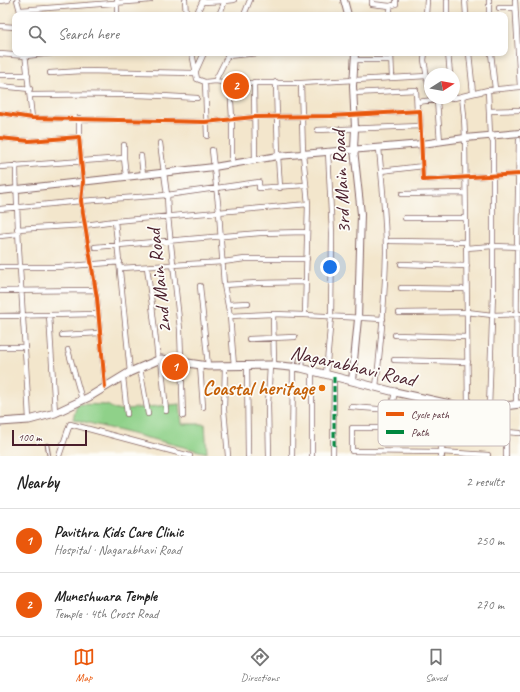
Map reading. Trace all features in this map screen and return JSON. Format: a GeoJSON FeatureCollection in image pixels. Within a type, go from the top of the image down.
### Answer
{"type":"FeatureCollection","features":[{"type":"Feature","properties":{"kind":"main road","name":"Nagarabhavi Road"},"geometry":{"type":"LineString","coordinates":[[159,359],[208,366],[272,365],[303,368],[430,400]]}},
{"type":"Feature","properties":{"kind":"main road"},"geometry":{"type":"LineString","coordinates":[[0,422],[29,420],[55,414],[124,377],[130,372],[159,359]]}},
{"type":"Feature","properties":{"kind":"street"},"geometry":{"type":"LineString","coordinates":[[0,1],[8,0]]}},
{"type":"Feature","properties":{"kind":"street"},"geometry":{"type":"LineString","coordinates":[[18,0],[21,12]]}},
{"type":"Feature","properties":{"kind":"street"},"geometry":{"type":"LineString","coordinates":[[30,12],[117,2],[150,0]]}},
{"type":"Feature","properties":{"kind":"street"},"geometry":{"type":"LineString","coordinates":[[185,0],[186,12]]}},
{"type":"Feature","properties":{"kind":"street"},"geometry":{"type":"LineString","coordinates":[[197,12],[202,1],[234,0]]}},
{"type":"Feature","properties":{"kind":"street"},"geometry":{"type":"LineString","coordinates":[[245,12],[250,0]]}},
{"type":"Feature","properties":{"kind":"street"},"geometry":{"type":"LineString","coordinates":[[344,0],[347,12]]}},
{"type":"Feature","properties":{"kind":"street"},"geometry":{"type":"LineString","coordinates":[[372,0],[372,4],[390,6],[396,4],[396,0]]}},
{"type":"Feature","properties":{"kind":"street"},"geometry":{"type":"LineString","coordinates":[[426,12],[427,0]]}},
{"type":"Feature","properties":{"kind":"street"},"geometry":{"type":"LineString","coordinates":[[447,0],[447,12]]}},
{"type":"Feature","properties":{"kind":"street"},"geometry":{"type":"LineString","coordinates":[[465,0],[466,12]]}},
{"type":"Feature","properties":{"kind":"street"},"geometry":{"type":"LineString","coordinates":[[488,0],[489,12]]}},
{"type":"Feature","properties":{"kind":"street"},"geometry":{"type":"LineString","coordinates":[[468,400],[465,138],[462,96],[488,90],[520,87],[515,0]]}},
{"type":"Feature","properties":{"kind":"street"},"geometry":{"type":"LineString","coordinates":[[220,12],[225,1]]}},
{"type":"Feature","properties":{"kind":"street"},"geometry":{"type":"LineString","coordinates":[[390,6],[390,12]]}},
{"type":"Feature","properties":{"kind":"street"},"geometry":{"type":"LineString","coordinates":[[499,8],[515,8]]}},
{"type":"Feature","properties":{"kind":"street"},"geometry":{"type":"LineString","coordinates":[[0,26],[12,27]]}},
{"type":"Feature","properties":{"kind":"street"},"geometry":{"type":"LineString","coordinates":[[0,54],[12,54]]}},
{"type":"Feature","properties":{"kind":"street"},"geometry":{"type":"LineString","coordinates":[[26,56],[32,118]]}},
{"type":"Feature","properties":{"kind":"street"},"geometry":{"type":"LineString","coordinates":[[192,56],[197,79],[205,82],[301,83],[424,76]]}},
{"type":"Feature","properties":{"kind":"street"},"geometry":{"type":"LineString","coordinates":[[195,73],[203,56]]}},
{"type":"Feature","properties":{"kind":"street"},"geometry":{"type":"LineString","coordinates":[[215,81],[228,56]]}},
{"type":"Feature","properties":{"kind":"street","name":"3rd Main Road"},"geometry":{"type":"LineString","coordinates":[[352,381],[358,319],[361,214],[354,149],[355,128],[353,80],[354,56]]}},
{"type":"Feature","properties":{"kind":"street"},"geometry":{"type":"LineString","coordinates":[[391,56],[392,78]]}},
{"type":"Feature","properties":{"kind":"street"},"geometry":{"type":"LineString","coordinates":[[424,56],[426,68]]}},
{"type":"Feature","properties":{"kind":"street"},"geometry":{"type":"LineString","coordinates":[[448,56],[449,68]]}},
{"type":"Feature","properties":{"kind":"street"},"geometry":{"type":"LineString","coordinates":[[469,56],[473,93]]}},
{"type":"Feature","properties":{"kind":"street"},"geometry":{"type":"LineString","coordinates":[[491,56],[495,89]]}},
{"type":"Feature","properties":{"kind":"street"},"geometry":{"type":"LineString","coordinates":[[355,60],[391,60]]}},
{"type":"Feature","properties":{"kind":"street"},"geometry":{"type":"LineString","coordinates":[[50,73],[82,71],[195,73]]}},
{"type":"Feature","properties":{"kind":"street"},"geometry":{"type":"LineString","coordinates":[[0,76],[28,75]]}},
{"type":"Feature","properties":{"kind":"street"},"geometry":{"type":"LineString","coordinates":[[205,82],[205,122],[207,136]]}},
{"type":"Feature","properties":{"kind":"street"},"geometry":{"type":"LineString","coordinates":[[254,82],[254,161]]}},
{"type":"Feature","properties":{"kind":"street"},"geometry":{"type":"LineString","coordinates":[[276,82],[280,188]]}},
{"type":"Feature","properties":{"kind":"street"},"geometry":{"type":"LineString","coordinates":[[230,83],[232,164]]}},
{"type":"Feature","properties":{"kind":"street"},"geometry":{"type":"LineString","coordinates":[[301,83],[303,154],[308,204],[305,315]]}},
{"type":"Feature","properties":{"kind":"street"},"geometry":{"type":"LineString","coordinates":[[0,86],[30,89]]}},
{"type":"Feature","properties":{"kind":"street"},"geometry":{"type":"LineString","coordinates":[[353,93],[416,90],[417,111]]}},
{"type":"Feature","properties":{"kind":"street"},"geometry":{"type":"LineString","coordinates":[[488,90],[490,136],[493,142],[492,315],[489,400]]}},
{"type":"Feature","properties":{"kind":"street"},"geometry":{"type":"LineString","coordinates":[[31,95],[89,93],[197,98]]}},
{"type":"Feature","properties":{"kind":"street"},"geometry":{"type":"LineString","coordinates":[[417,102],[424,100]]}},
{"type":"Feature","properties":{"kind":"street"},"geometry":{"type":"LineString","coordinates":[[437,104],[440,142]]}},
{"type":"Feature","properties":{"kind":"street"},"geometry":{"type":"LineString","coordinates":[[489,111],[520,110]]}},
{"type":"Feature","properties":{"kind":"street"},"geometry":{"type":"LineString","coordinates":[[0,113],[32,118],[205,122],[278,115],[420,111],[424,180],[520,174]]}},
{"type":"Feature","properties":{"kind":"street"},"geometry":{"type":"LineString","coordinates":[[79,118],[83,182],[81,201],[95,290],[105,387]]}},
{"type":"Feature","properties":{"kind":"street"},"geometry":{"type":"LineString","coordinates":[[317,130],[421,126]]}},
{"type":"Feature","properties":{"kind":"street"},"geometry":{"type":"LineString","coordinates":[[0,191],[214,167],[278,156],[422,144],[520,133]]}},
{"type":"Feature","properties":{"kind":"street"},"geometry":{"type":"LineString","coordinates":[[0,138],[29,141],[79,137]]}},
{"type":"Feature","properties":{"kind":"street"},"geometry":{"type":"LineString","coordinates":[[518,404],[519,140]]}},
{"type":"Feature","properties":{"kind":"street","name":"2nd Main Road"},"geometry":{"type":"LineString","coordinates":[[160,143],[167,195],[172,266],[180,329],[183,416]]}},
{"type":"Feature","properties":{"kind":"street"},"geometry":{"type":"LineString","coordinates":[[124,145],[126,176]]}},
{"type":"Feature","properties":{"kind":"street"},"geometry":{"type":"LineString","coordinates":[[376,387],[383,319],[386,252],[384,204],[379,148]]}},
{"type":"Feature","properties":{"kind":"street"},"geometry":{"type":"LineString","coordinates":[[212,150],[219,212],[224,285],[230,316],[234,366]]}},
{"type":"Feature","properties":{"kind":"street"},"geometry":{"type":"LineString","coordinates":[[326,374],[331,317],[332,234],[328,152]]}},
{"type":"Feature","properties":{"kind":"street"},"geometry":{"type":"LineString","coordinates":[[141,156],[143,175]]}},
{"type":"Feature","properties":{"kind":"street"},"geometry":{"type":"LineString","coordinates":[[0,167],[124,158]]}},
{"type":"Feature","properties":{"kind":"street"},"geometry":{"type":"LineString","coordinates":[[16,165],[18,207],[17,229],[24,317],[29,420]]}},
{"type":"Feature","properties":{"kind":"street"},"geometry":{"type":"LineString","coordinates":[[381,171],[423,166]]}},
{"type":"Feature","properties":{"kind":"street"},"geometry":{"type":"LineString","coordinates":[[0,209],[81,201],[167,195],[259,182],[259,188],[280,188],[305,185]]}},
{"type":"Feature","properties":{"kind":"street"},"geometry":{"type":"LineString","coordinates":[[402,194],[465,193]]}},
{"type":"Feature","properties":{"kind":"street"},"geometry":{"type":"LineString","coordinates":[[17,229],[85,225],[308,204]]}},
{"type":"Feature","properties":{"kind":"street"},"geometry":{"type":"LineString","coordinates":[[405,218],[465,218]]}},
{"type":"Feature","properties":{"kind":"street"},"geometry":{"type":"LineString","coordinates":[[115,221],[121,268],[130,372]]}},
{"type":"Feature","properties":{"kind":"street"},"geometry":{"type":"LineString","coordinates":[[96,247],[260,233],[307,232]]}},
{"type":"Feature","properties":{"kind":"street"},"geometry":{"type":"LineString","coordinates":[[0,236],[18,234]]}},
{"type":"Feature","properties":{"kind":"street"},"geometry":{"type":"LineString","coordinates":[[390,241],[518,247]]}},
{"type":"Feature","properties":{"kind":"street"},"geometry":{"type":"LineString","coordinates":[[121,268],[172,266],[264,258],[307,259]]}},
{"type":"Feature","properties":{"kind":"street"},"geometry":{"type":"LineString","coordinates":[[0,267],[58,267],[120,262]]}},
{"type":"Feature","properties":{"kind":"street"},"geometry":{"type":"LineString","coordinates":[[402,264],[467,266]]}},
{"type":"Feature","properties":{"kind":"street"},"geometry":{"type":"LineString","coordinates":[[147,267],[166,411]]}},
{"type":"Feature","properties":{"kind":"street"},"geometry":{"type":"LineString","coordinates":[[224,285],[306,282]]}},
{"type":"Feature","properties":{"kind":"street"},"geometry":{"type":"LineString","coordinates":[[200,286],[208,366]]}},
{"type":"Feature","properties":{"kind":"street"},"geometry":{"type":"LineString","coordinates":[[401,288],[466,289]]}},
{"type":"Feature","properties":{"kind":"street"},"geometry":{"type":"LineString","coordinates":[[0,291],[95,290]]}},
{"type":"Feature","properties":{"kind":"street"},"geometry":{"type":"LineString","coordinates":[[228,304],[248,303]]}},
{"type":"Feature","properties":{"kind":"street"},"geometry":{"type":"LineString","coordinates":[[399,313],[467,312],[492,315],[518,315]]}},
{"type":"Feature","properties":{"kind":"street"},"geometry":{"type":"LineString","coordinates":[[0,316],[24,317],[98,314]]}},
{"type":"Feature","properties":{"kind":"street"},"geometry":{"type":"LineString","coordinates":[[230,316],[273,314],[383,319]]}},
{"type":"Feature","properties":{"kind":"street"},"geometry":{"type":"LineString","coordinates":[[269,456],[268,405],[274,338],[273,314]]}},
{"type":"Feature","properties":{"kind":"street"},"geometry":{"type":"LineString","coordinates":[[49,315],[55,414]]}},
{"type":"Feature","properties":{"kind":"street"},"geometry":{"type":"LineString","coordinates":[[62,335],[100,333]]}},
{"type":"Feature","properties":{"kind":"street"},"geometry":{"type":"LineString","coordinates":[[395,335],[467,337]]}},
{"type":"Feature","properties":{"kind":"street"},"geometry":{"type":"LineString","coordinates":[[249,339],[296,337]]}},
{"type":"Feature","properties":{"kind":"street"},"geometry":{"type":"LineString","coordinates":[[0,346],[25,347]]}},
{"type":"Feature","properties":{"kind":"street"},"geometry":{"type":"LineString","coordinates":[[68,350],[82,400]]}},
{"type":"Feature","properties":{"kind":"street"},"geometry":{"type":"LineString","coordinates":[[394,360],[468,362]]}},
{"type":"Feature","properties":{"kind":"street"},"geometry":{"type":"LineString","coordinates":[[200,365],[203,407]]}},
{"type":"Feature","properties":{"kind":"street"},"geometry":{"type":"LineString","coordinates":[[247,365],[248,456]]}},
{"type":"Feature","properties":{"kind":"street"},"geometry":{"type":"LineString","coordinates":[[224,366],[224,410],[228,456]]}},
{"type":"Feature","properties":{"kind":"street"},"geometry":{"type":"LineString","coordinates":[[292,456],[294,367]]}},
{"type":"Feature","properties":{"kind":"street"},"geometry":{"type":"LineString","coordinates":[[140,368],[148,414]]}},
{"type":"Feature","properties":{"kind":"street"},"geometry":{"type":"LineString","coordinates":[[312,370],[312,456]]}},
{"type":"Feature","properties":{"kind":"street"},"geometry":{"type":"LineString","coordinates":[[124,377],[127,414]]}},
{"type":"Feature","properties":{"kind":"street"},"geometry":{"type":"LineString","coordinates":[[334,377],[334,456]]}},
{"type":"Feature","properties":{"kind":"street"},"geometry":{"type":"LineString","coordinates":[[394,400],[395,392]]}},
{"type":"Feature","properties":{"kind":"street"},"geometry":{"type":"LineString","coordinates":[[351,407],[378,409]]}},
{"type":"Feature","properties":{"kind":"street"},"geometry":{"type":"LineString","coordinates":[[59,456],[70,424],[190,456]]}},
{"type":"Feature","properties":{"kind":"street"},"geometry":{"type":"LineString","coordinates":[[378,428],[352,428],[352,452],[488,455]]}},
{"type":"Feature","properties":{"kind":"street"},"geometry":{"type":"LineString","coordinates":[[510,432],[520,433]]}},
{"type":"Feature","properties":{"kind":"lane"},"geometry":{"type":"LineString","coordinates":[[294,367],[296,356]]}},
{"type":"Feature","properties":{"kind":"lane"},"geometry":{"type":"LineString","coordinates":[[303,368],[304,358]]}},
{"type":"Feature","properties":{"kind":"lane"},"geometry":{"type":"LineString","coordinates":[[48,445],[49,456]]}},
{"type":"Feature","properties":{"kind":"green space"},"geometry":{"type":"Polygon","coordinates":[[[77,404],[107,405],[116,410],[180,404],[182,424],[205,424],[207,453],[73,419],[77,404]]]}},
{"type":"Feature","properties":{"kind":"marked path"},"geometry":{"type":"LineString","coordinates":[[334,377],[334,447]]}},
{"type":"Feature","properties":{"kind":"cycle path"},"geometry":{"type":"LineString","coordinates":[[0,113],[32,118],[205,122],[254,117],[331,116],[420,111],[423,180],[520,174]]}},
{"type":"Feature","properties":{"kind":"cycle path"},"geometry":{"type":"LineString","coordinates":[[0,138],[29,141],[79,137],[83,182],[81,201],[97,298],[105,387]]}},
{"type":"Feature","properties":{"kind":"place","name":"Muneshwara Temple"},"geometry":{"type":"Point","coordinates":[236,86]}},
{"type":"Feature","properties":{"kind":"place","name":"Pavithra Kids Care Clinic"},"geometry":{"type":"Point","coordinates":[175,367]}},
{"type":"Feature","properties":{"kind":"place","name":"Coastal heritage"},"geometry":{"type":"Point","coordinates":[322,388]}}]}
